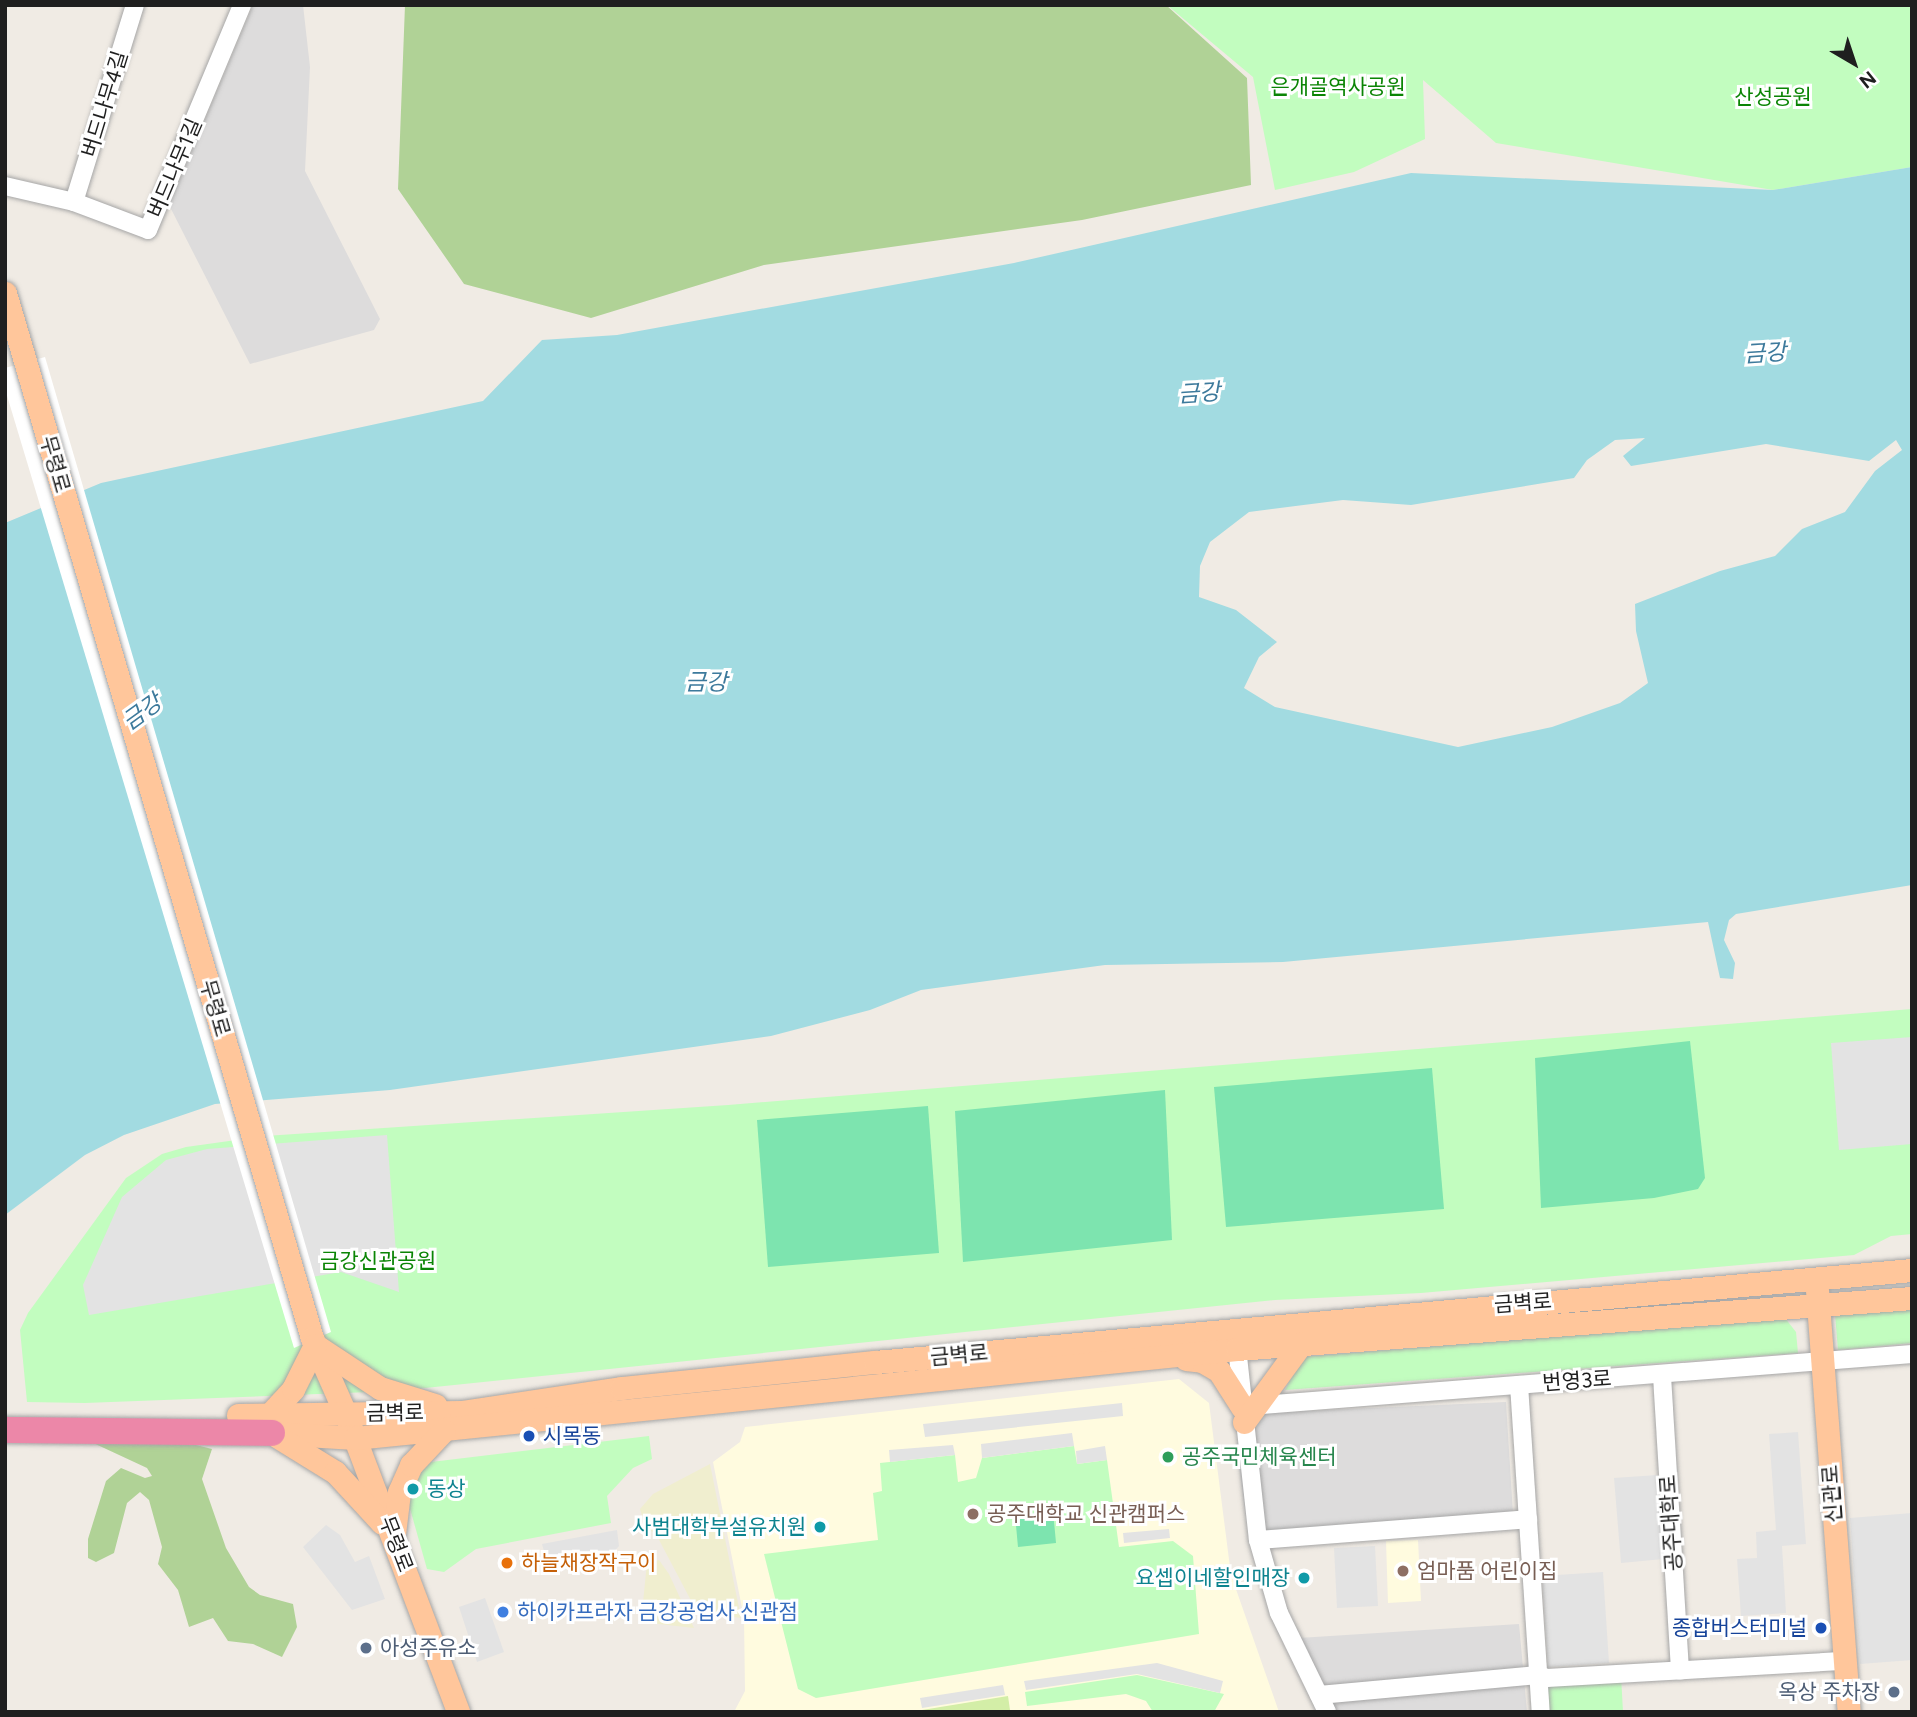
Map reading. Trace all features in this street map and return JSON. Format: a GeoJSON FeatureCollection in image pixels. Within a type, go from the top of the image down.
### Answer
{"type":"FeatureCollection","features":[{"type":"Feature","properties":{"kind":"highway","name":"금벽로"},"geometry":{"type":"LineString","coordinates":[[5,1413],[238,1415]]}},
{"type":"Feature","properties":{"kind":"highway","name":"금벽로"},"geometry":{"type":"LineString","coordinates":[[5,1430],[270,1424]]}},
{"type":"Feature","properties":{"kind":"main road","name":"무령로"},"geometry":{"type":"LineString","coordinates":[[5,293],[313,1342],[346,1415],[394,1537],[458,1712]]}},
{"type":"Feature","properties":{"kind":"main road"},"geometry":{"type":"LineString","coordinates":[[5,326],[25,361]]}},
{"type":"Feature","properties":{"kind":"main road","name":"금벽로"},"geometry":{"type":"LineString","coordinates":[[270,1424],[346,1415],[461,1412],[663,1383],[1236,1339],[1816,1277],[1912,1270]]}},
{"type":"Feature","properties":{"kind":"main road","name":"신관로"},"geometry":{"type":"LineString","coordinates":[[1816,1277],[1849,1712]]}},
{"type":"Feature","properties":{"kind":"main road","name":"금벽로"},"geometry":{"type":"LineString","coordinates":[[238,1415],[270,1424],[355,1438],[1169,1356],[1236,1339],[1301,1344],[1912,1298]]}},
{"type":"Feature","properties":{"kind":"main road"},"geometry":{"type":"LineString","coordinates":[[394,1537],[335,1472],[270,1424],[293,1389],[313,1342],[380,1388],[461,1412]]}},
{"type":"Feature","properties":{"kind":"main road"},"geometry":{"type":"LineString","coordinates":[[1169,1356],[1202,1361],[1219,1371],[1247,1411],[1301,1344]]}},
{"type":"Feature","properties":{"kind":"main road"},"geometry":{"type":"LineString","coordinates":[[394,1537],[399,1492],[411,1465],[444,1430]]}},
{"type":"Feature","properties":{"kind":"street","name":"버드나무4길"},"geometry":{"type":"LineString","coordinates":[[74,202],[135,5]]}},
{"type":"Feature","properties":{"kind":"street","name":"버드나무1길"},"geometry":{"type":"LineString","coordinates":[[5,186],[74,202],[148,230],[242,5]]}},
{"type":"Feature","properties":{"kind":"street"},"geometry":{"type":"LineString","coordinates":[[1236,1339],[1247,1411],[1258,1540],[1279,1613],[1323,1703],[1340,1690],[1538,1675],[1845,1661]]}},
{"type":"Feature","properties":{"kind":"street","name":"번영3로"},"geometry":{"type":"LineString","coordinates":[[1247,1411],[1519,1385],[1662,1376],[1912,1354]]}},
{"type":"Feature","properties":{"kind":"street","name":"공주대학로"},"geometry":{"type":"LineString","coordinates":[[1662,1376],[1680,1670]]}},
{"type":"Feature","properties":{"kind":"street"},"geometry":{"type":"LineString","coordinates":[[1519,1385],[1541,1712]]}},
{"type":"Feature","properties":{"kind":"street"},"geometry":{"type":"LineString","coordinates":[[1258,1540],[1528,1519]]}},
{"type":"Feature","properties":{"kind":"shaded area"},"geometry":{"type":"Polygon","coordinates":[[[253,5],[303,5],[310,67],[305,171],[380,319],[374,330],[250,364],[169,205],[253,5]]]}},
{"type":"Feature","properties":{"kind":"shaded area"},"geometry":{"type":"Polygon","coordinates":[[[1912,1037],[1912,1144],[1839,1150],[1831,1043],[1912,1037]]]}},
{"type":"Feature","properties":{"kind":"shaded area"},"geometry":{"type":"Polygon","coordinates":[[[387,1135],[399,1292],[341,1272],[89,1315],[83,1285],[122,1197],[166,1160],[207,1149],[387,1135]]]}},
{"type":"Feature","properties":{"kind":"shaded area","name":"공주대학교 신관캠퍼스"},"geometry":{"type":"Polygon","coordinates":[[[1179,1379],[1209,1403],[1231,1575],[1279,1712],[734,1712],[745,1691],[744,1618],[713,1462],[740,1442],[745,1427],[1179,1379]]]}},
{"type":"Feature","properties":{"kind":"shaded area"},"geometry":{"type":"Polygon","coordinates":[[[1506,1402],[1513,1514],[1248,1532],[1236,1445],[1257,1413],[1506,1402]]]}},
{"type":"Feature","properties":{"kind":"shaded area"},"geometry":{"type":"Polygon","coordinates":[[[1122,1403],[1123,1416],[925,1437],[923,1424],[1122,1403]]]}},
{"type":"Feature","properties":{"kind":"shaded area"},"geometry":{"type":"Polygon","coordinates":[[[1798,1432],[1806,1544],[1782,1546],[1786,1613],[1741,1616],[1737,1559],[1757,1558],[1756,1532],[1776,1530],[1769,1434],[1798,1432]]]}},
{"type":"Feature","properties":{"kind":"shaded area"},"geometry":{"type":"Polygon","coordinates":[[[1072,1433],[1074,1446],[982,1458],[981,1444],[1072,1433]]]}},
{"type":"Feature","properties":{"kind":"shaded area"},"geometry":{"type":"Polygon","coordinates":[[[953,1445],[955,1455],[890,1462],[889,1450],[953,1445]]]}},
{"type":"Feature","properties":{"kind":"shaded area"},"geometry":{"type":"Polygon","coordinates":[[[1105,1446],[1107,1460],[1077,1464],[1076,1451],[1105,1446]]]}},
{"type":"Feature","properties":{"kind":"shaded area"},"geometry":{"type":"Polygon","coordinates":[[[710,1464],[741,1618],[697,1612],[657,1536],[645,1525],[640,1509],[653,1494],[710,1464]]]}},
{"type":"Feature","properties":{"kind":"shaded area"},"geometry":{"type":"Polygon","coordinates":[[[1657,1475],[1663,1559],[1621,1563],[1614,1478],[1657,1475]]]}},
{"type":"Feature","properties":{"kind":"shaded area"},"geometry":{"type":"Polygon","coordinates":[[[1912,1513],[1912,1660],[1860,1664],[1850,1518],[1912,1513]]]}},
{"type":"Feature","properties":{"kind":"shaded area"},"geometry":{"type":"Polygon","coordinates":[[[326,1525],[340,1535],[355,1562],[369,1556],[385,1599],[352,1610],[303,1547],[326,1525]]]}},
{"type":"Feature","properties":{"kind":"shaded area"},"geometry":{"type":"Polygon","coordinates":[[[1169,1529],[1170,1538],[1124,1543],[1123,1533],[1169,1529]]]}},
{"type":"Feature","properties":{"kind":"shaded area"},"geometry":{"type":"Polygon","coordinates":[[[617,1530],[619,1546],[611,1555],[549,1570],[542,1544],[617,1530]]]}},
{"type":"Feature","properties":{"kind":"shaded area","name":"엄마품 어린이집"},"geometry":{"type":"Polygon","coordinates":[[[1418,1540],[1421,1601],[1388,1603],[1386,1541],[1418,1540]]]}},
{"type":"Feature","properties":{"kind":"shaded area"},"geometry":{"type":"Polygon","coordinates":[[[1375,1546],[1378,1606],[1337,1608],[1334,1548],[1375,1546]]]}},
{"type":"Feature","properties":{"kind":"shaded area"},"geometry":{"type":"Polygon","coordinates":[[[659,1560],[669,1574],[694,1628],[641,1622],[647,1563],[659,1560]]]}},
{"type":"Feature","properties":{"kind":"shaded area"},"geometry":{"type":"Polygon","coordinates":[[[1603,1572],[1609,1663],[1548,1667],[1542,1576],[1603,1572]]]}},
{"type":"Feature","properties":{"kind":"shaded area"},"geometry":{"type":"Polygon","coordinates":[[[485,1598],[504,1652],[477,1662],[459,1607],[485,1598]]]}},
{"type":"Feature","properties":{"kind":"shaded area"},"geometry":{"type":"Polygon","coordinates":[[[1519,1624],[1527,1712],[1321,1712],[1283,1639],[1519,1624]]]}},
{"type":"Feature","properties":{"kind":"shaded area"},"geometry":{"type":"Polygon","coordinates":[[[1157,1663],[1223,1681],[1220,1693],[1137,1674],[1026,1690],[1024,1681],[1157,1663]]]}},
{"type":"Feature","properties":{"kind":"shaded area"},"geometry":{"type":"Polygon","coordinates":[[[1003,1685],[1005,1695],[922,1708],[920,1698],[1003,1685]]]}},
{"type":"Feature","properties":{"kind":"green space"},"geometry":{"type":"Polygon","coordinates":[[[405,5],[1166,5],[1247,78],[1251,185],[1082,220],[764,265],[591,318],[464,284],[398,189],[405,5]]]}},
{"type":"Feature","properties":{"kind":"green space","name":"산성공원"},"geometry":{"type":"Polygon","coordinates":[[[1167,5],[1912,5],[1912,167],[1773,190],[1496,143],[1423,80],[1425,139],[1354,172],[1275,190],[1253,77],[1167,5]]]}},
{"type":"Feature","properties":{"kind":"green space","name":"금강신관공원"},"geometry":{"type":"Polygon","coordinates":[[[1912,1009],[1912,1234],[1891,1236],[1854,1255],[1421,1293],[1275,1300],[396,1391],[85,1403],[27,1402],[20,1330],[28,1313],[126,1178],[162,1154],[186,1147],[265,1136],[728,1105],[1912,1009]]]}},
{"type":"Feature","properties":{"kind":"green space"},"geometry":{"type":"Polygon","coordinates":[[[1690,1041],[1705,1178],[1698,1189],[1654,1198],[1541,1208],[1535,1058],[1690,1041]]]}},
{"type":"Feature","properties":{"kind":"green space"},"geometry":{"type":"Polygon","coordinates":[[[1432,1068],[1444,1209],[1226,1227],[1214,1087],[1432,1068]]]}},
{"type":"Feature","properties":{"kind":"green space"},"geometry":{"type":"Polygon","coordinates":[[[1165,1090],[1172,1240],[963,1262],[955,1111],[1165,1090]]]}},
{"type":"Feature","properties":{"kind":"green space"},"geometry":{"type":"Polygon","coordinates":[[[928,1106],[939,1253],[768,1267],[757,1120],[928,1106]]]}},
{"type":"Feature","properties":{"kind":"green space"},"geometry":{"type":"Polygon","coordinates":[[[1912,1307],[1912,1343],[1838,1350],[1835,1314],[1912,1307]]]}},
{"type":"Feature","properties":{"kind":"green space"},"geometry":{"type":"Polygon","coordinates":[[[1785,1318],[1796,1332],[1798,1353],[1285,1390],[1302,1357],[1785,1318]]]}},
{"type":"Feature","properties":{"kind":"green space"},"geometry":{"type":"Polygon","coordinates":[[[649,1436],[652,1459],[633,1468],[607,1496],[611,1523],[476,1549],[444,1572],[427,1569],[409,1505],[412,1481],[431,1462],[649,1436]]]}},
{"type":"Feature","properties":{"kind":"green space"},"geometry":{"type":"Polygon","coordinates":[[[89,1441],[192,1444],[212,1449],[202,1479],[226,1548],[249,1587],[260,1595],[293,1604],[297,1627],[282,1657],[253,1644],[228,1641],[213,1618],[189,1627],[178,1590],[158,1564],[162,1547],[149,1500],[140,1492],[127,1503],[114,1553],[96,1562],[88,1558],[88,1539],[106,1481],[121,1468],[145,1478],[152,1476],[147,1468],[89,1441]]]}},
{"type":"Feature","properties":{"kind":"green space"},"geometry":{"type":"Polygon","coordinates":[[[1074,1446],[1077,1464],[1107,1460],[1119,1547],[1173,1541],[1193,1556],[1199,1634],[816,1698],[798,1689],[764,1554],[878,1540],[873,1493],[882,1491],[880,1463],[955,1455],[958,1482],[976,1478],[982,1458],[1074,1446]]]}},
{"type":"Feature","properties":{"kind":"green space"},"geometry":{"type":"Polygon","coordinates":[[[1053,1511],[1056,1543],[1018,1547],[1015,1515],[1053,1511]]]}},
{"type":"Feature","properties":{"kind":"green space"},"geometry":{"type":"Polygon","coordinates":[[[1137,1675],[1224,1694],[1214,1712],[1153,1712],[1146,1701],[1126,1694],[1027,1706],[1025,1692],[1137,1675]]]}},
{"type":"Feature","properties":{"kind":"green space"},"geometry":{"type":"Polygon","coordinates":[[[1621,1675],[1623,1712],[1549,1712],[1547,1678],[1621,1675]]]}},
{"type":"Feature","properties":{"kind":"green space"},"geometry":{"type":"Polygon","coordinates":[[[1008,1696],[1010,1710],[922,1712],[922,1710],[1008,1696]]]}},
{"type":"Feature","properties":{"kind":"water","name":"금강"},"geometry":{"type":"Polygon","coordinates":[[[1912,167],[1912,885],[1736,914],[1729,920],[1724,940],[1735,963],[1733,979],[1720,978],[1708,922],[1283,962],[1105,965],[921,990],[870,1010],[771,1036],[390,1090],[215,1104],[124,1135],[85,1155],[5,1215],[5,523],[101,483],[483,401],[542,340],[617,335],[1014,263],[1411,173],[1773,190],[1912,167]],[[1645,438],[1615,440],[1587,460],[1574,478],[1411,505],[1343,500],[1249,512],[1210,542],[1200,566],[1199,597],[1236,610],[1277,642],[1259,657],[1244,688],[1275,707],[1458,747],[1552,727],[1620,703],[1648,683],[1636,631],[1635,604],[1720,571],[1775,556],[1802,529],[1845,512],[1875,471],[1902,450],[1896,440],[1869,461],[1766,444],[1631,466],[1623,456],[1645,438]]]}},
{"type":"Feature","properties":{"kind":"pier"},"geometry":{"type":"Polygon","coordinates":[[[45,357],[331,1332],[294,1348],[5,389],[5,368],[45,357]]]}},
{"type":"Feature","properties":{"kind":"place","name":"시목동"},"geometry":{"type":"Point","coordinates":[529,1436]}},
{"type":"Feature","properties":{"kind":"place","name":"공주국민체육센터"},"geometry":{"type":"Point","coordinates":[1168,1457]}},
{"type":"Feature","properties":{"kind":"place","name":"동상"},"geometry":{"type":"Point","coordinates":[413,1489]}},
{"type":"Feature","properties":{"kind":"place","name":"공주대학교 신관캠퍼스"},"geometry":{"type":"Point","coordinates":[973,1514]}},
{"type":"Feature","properties":{"kind":"place","name":"사범대학부설유치원"},"geometry":{"type":"Point","coordinates":[820,1527]}},
{"type":"Feature","properties":{"kind":"place","name":"하늘채장작구이"},"geometry":{"type":"Point","coordinates":[507,1563]}},
{"type":"Feature","properties":{"kind":"place","name":"엄마품 어린이집"},"geometry":{"type":"Point","coordinates":[1403,1571]}},
{"type":"Feature","properties":{"kind":"place","name":"요셉이네할인매장"},"geometry":{"type":"Point","coordinates":[1304,1578]}},
{"type":"Feature","properties":{"kind":"place","name":"하이카프라자 금강공업사 신관점"},"geometry":{"type":"Point","coordinates":[503,1612]}},
{"type":"Feature","properties":{"kind":"place","name":"종합버스터미널"},"geometry":{"type":"Point","coordinates":[1821,1628]}},
{"type":"Feature","properties":{"kind":"place","name":"아성주유소"},"geometry":{"type":"Point","coordinates":[366,1648]}},
{"type":"Feature","properties":{"kind":"place","name":"옥상 주차장"},"geometry":{"type":"Point","coordinates":[1894,1692]}},
{"type":"Feature","properties":{"kind":"park label","name":"은개골역사공원"},"geometry":{"type":"Point","coordinates":[1338,87]}}]}
